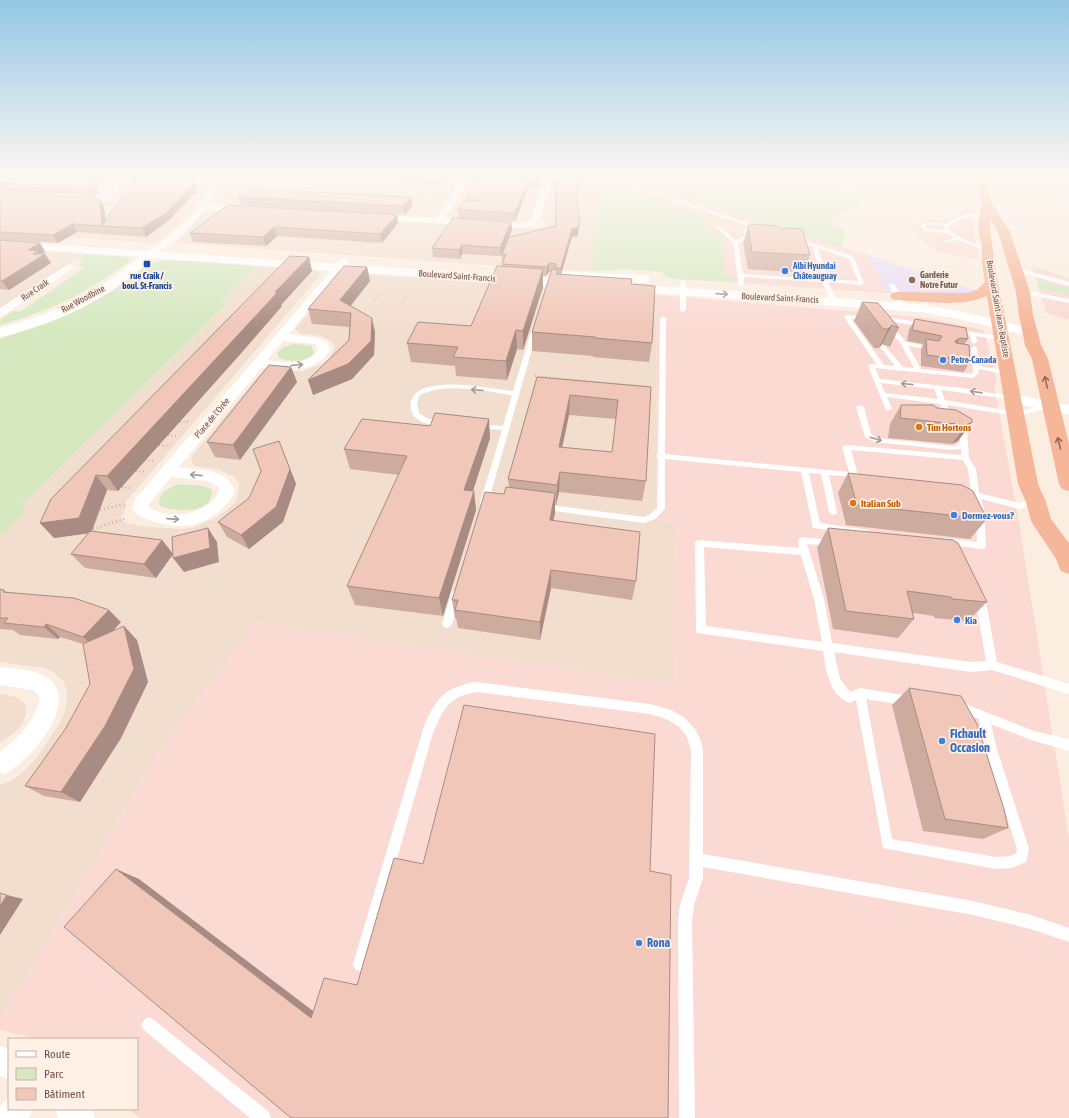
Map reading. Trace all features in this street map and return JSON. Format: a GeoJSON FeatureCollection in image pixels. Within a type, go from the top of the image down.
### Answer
{"type":"FeatureCollection","features":[{"type":"Feature","properties":{"kind":"highway","name":"Boulevard Saint-Jean-Baptiste"},"geometry":{"type":"LineString","coordinates":[[984,228],[988,248],[988,262],[1001,326],[1028,484],[1036,502],[1041,521],[1066,551]]}},
{"type":"Feature","properties":{"kind":"highway"},"geometry":{"type":"LineString","coordinates":[[1001,228],[1004,232],[1023,292],[1033,345],[1040,359],[1069,484]]}},
{"type":"Feature","properties":{"kind":"highway"},"geometry":{"type":"LineString","coordinates":[[897,295],[950,298],[970,297],[983,293],[992,281]]}},
{"type":"Feature","properties":{"kind":"street","name":"Rue Woodbine"},"geometry":{"type":"LineString","coordinates":[[0,333],[83,302],[109,286],[170,240],[181,228]]}},
{"type":"Feature","properties":{"kind":"street","name":"Boulevard Saint-Francis"},"geometry":{"type":"LineString","coordinates":[[0,237],[155,251],[341,264],[548,283],[829,291],[897,295],[943,311],[984,317],[1001,326],[1029,327]]}},
{"type":"Feature","properties":{"kind":"street","name":"Boulevard Saint-Francis"},"geometry":{"type":"LineString","coordinates":[[0,244],[155,251]]}},
{"type":"Feature","properties":{"kind":"street","name":"Place de l'Orée"},"geometry":{"type":"LineString","coordinates":[[142,511],[140,508],[142,502],[341,264]]}},
{"type":"Feature","properties":{"kind":"street","name":"Rue Craik"},"geometry":{"type":"LineString","coordinates":[[0,313],[70,267]]}},
{"type":"Feature","properties":{"kind":"street","name":"Boulevard Saint-Francis"},"geometry":{"type":"LineString","coordinates":[[683,286],[741,280],[829,291],[869,304],[897,295]]}},
{"type":"Feature","properties":{"kind":"street"},"geometry":{"type":"LineString","coordinates":[[258,363],[291,366],[302,365],[317,359],[324,350],[323,344],[318,341],[280,337]]}},
{"type":"Feature","properties":{"kind":"street"},"geometry":{"type":"LineString","coordinates":[[1015,406],[1051,406],[1069,410]]}},
{"type":"Feature","properties":{"kind":"street"},"geometry":{"type":"LineString","coordinates":[[142,511],[161,518],[190,519],[206,513],[220,503],[224,497],[226,487],[224,483],[219,480],[205,476],[167,472]]}},
{"type":"Feature","properties":{"kind":"street"},"geometry":{"type":"LineString","coordinates":[[0,676],[31,681],[41,685],[47,690],[50,699],[48,708],[34,733],[23,747],[4,763]]}},
{"type":"Feature","properties":{"kind":"street"},"geometry":{"type":"LineString","coordinates":[[10,1118],[16,1110]]}},
{"type":"Feature","properties":{"kind":"street"},"geometry":{"type":"LineString","coordinates":[[71,1110],[80,1118]]}},
{"type":"Feature","properties":{"kind":"lane"},"geometry":{"type":"LineString","coordinates":[[720,228],[725,232],[731,241],[735,242]]}},
{"type":"Feature","properties":{"kind":"lane"},"geometry":{"type":"LineString","coordinates":[[735,242],[743,238],[747,238],[746,230],[748,228]]}},
{"type":"Feature","properties":{"kind":"lane"},"geometry":{"type":"LineString","coordinates":[[760,228],[765,230]]}},
{"type":"Feature","properties":{"kind":"lane"},"geometry":{"type":"LineString","coordinates":[[925,228],[927,230],[948,232],[988,248]]}},
{"type":"Feature","properties":{"kind":"lane"},"geometry":{"type":"LineString","coordinates":[[946,228],[948,232]]}},
{"type":"Feature","properties":{"kind":"lane"},"geometry":{"type":"LineString","coordinates":[[791,238],[817,246],[850,257],[861,283],[829,291],[815,249],[817,246]]}},
{"type":"Feature","properties":{"kind":"lane"},"geometry":{"type":"LineString","coordinates":[[945,242],[960,238]]}},
{"type":"Feature","properties":{"kind":"lane"},"geometry":{"type":"LineString","coordinates":[[735,242],[741,280]]}},
{"type":"Feature","properties":{"kind":"lane"},"geometry":{"type":"LineString","coordinates":[[1016,270],[1069,284]]}},
{"type":"Feature","properties":{"kind":"lane"},"geometry":{"type":"LineString","coordinates":[[683,286],[683,310]]}},
{"type":"Feature","properties":{"kind":"lane"},"geometry":{"type":"LineString","coordinates":[[1023,292],[1069,301]]}},
{"type":"Feature","properties":{"kind":"lane"},"geometry":{"type":"LineString","coordinates":[[869,304],[904,343],[918,370]]}},
{"type":"Feature","properties":{"kind":"lane"},"geometry":{"type":"LineString","coordinates":[[481,514],[489,500],[520,375],[539,316]]}},
{"type":"Feature","properties":{"kind":"lane"},"geometry":{"type":"LineString","coordinates":[[882,367],[846,317],[882,318],[929,326]]}},
{"type":"Feature","properties":{"kind":"lane"},"geometry":{"type":"LineString","coordinates":[[861,317],[865,323]]}},
{"type":"Feature","properties":{"kind":"lane"},"geometry":{"type":"LineString","coordinates":[[537,506],[644,520],[652,517],[661,509],[660,456],[663,318]]}},
{"type":"Feature","properties":{"kind":"lane"},"geometry":{"type":"LineString","coordinates":[[951,330],[973,334],[1001,326]]}},
{"type":"Feature","properties":{"kind":"lane"},"geometry":{"type":"LineString","coordinates":[[888,409],[884,395],[871,366],[973,376],[976,373],[976,367],[973,334]]}},
{"type":"Feature","properties":{"kind":"lane"},"geometry":{"type":"LineString","coordinates":[[904,343],[932,348]]}},
{"type":"Feature","properties":{"kind":"lane"},"geometry":{"type":"LineString","coordinates":[[883,347],[900,368]]}},
{"type":"Feature","properties":{"kind":"lane"},"geometry":{"type":"LineString","coordinates":[[966,354],[975,356]]}},
{"type":"Feature","properties":{"kind":"lane"},"geometry":{"type":"LineString","coordinates":[[976,367],[1009,373]]}},
{"type":"Feature","properties":{"kind":"lane"},"geometry":{"type":"LineString","coordinates":[[878,381],[970,391],[1015,406]]}},
{"type":"Feature","properties":{"kind":"lane"},"geometry":{"type":"LineString","coordinates":[[447,423],[426,421],[416,414],[413,403],[417,394],[431,388],[446,387],[516,393]]}},
{"type":"Feature","properties":{"kind":"lane"},"geometry":{"type":"LineString","coordinates":[[935,540],[982,546],[980,510],[975,495],[972,469],[965,458],[963,430],[960,423],[945,409],[937,387]]}},
{"type":"Feature","properties":{"kind":"lane"},"geometry":{"type":"LineString","coordinates":[[884,395],[942,402],[1015,406]]}},
{"type":"Feature","properties":{"kind":"lane"},"geometry":{"type":"LineString","coordinates":[[860,407],[868,435],[875,440],[952,448],[957,448],[964,443]]}},
{"type":"Feature","properties":{"kind":"lane"},"geometry":{"type":"LineString","coordinates":[[468,425],[506,428]]}},
{"type":"Feature","properties":{"kind":"lane"},"geometry":{"type":"LineString","coordinates":[[660,456],[857,476],[846,447],[965,458]]}},
{"type":"Feature","properties":{"kind":"lane"},"geometry":{"type":"LineString","coordinates":[[804,470],[816,526],[872,533]]}},
{"type":"Feature","properties":{"kind":"lane"},"geometry":{"type":"LineString","coordinates":[[824,472],[833,512]]}},
{"type":"Feature","properties":{"kind":"lane"},"geometry":{"type":"LineString","coordinates":[[964,492],[1019,506],[1036,502]]}},
{"type":"Feature","properties":{"kind":"lane"},"geometry":{"type":"LineString","coordinates":[[840,544],[802,540],[804,552],[819,599],[834,682],[849,698],[860,693],[921,703]]}},
{"type":"Feature","properties":{"kind":"lane"},"geometry":{"type":"LineString","coordinates":[[804,552],[699,543],[701,630],[971,667],[992,665],[1069,689]]}},
{"type":"Feature","properties":{"kind":"lane"},"geometry":{"type":"LineString","coordinates":[[978,584],[992,665]]}},
{"type":"Feature","properties":{"kind":"lane"},"geometry":{"type":"LineString","coordinates":[[447,624],[458,587]]}},
{"type":"Feature","properties":{"kind":"lane"},"geometry":{"type":"LineString","coordinates":[[360,964],[426,736],[437,709],[445,699],[454,692],[464,688],[477,687],[650,709],[674,717],[690,730],[695,740],[696,750],[696,878],[687,905],[685,921],[687,1118]]}},
{"type":"Feature","properties":{"kind":"lane"},"geometry":{"type":"LineString","coordinates":[[860,693],[887,844],[996,863],[1012,862],[1021,857],[1023,849],[990,746],[984,718]]}},
{"type":"Feature","properties":{"kind":"lane"},"geometry":{"type":"LineString","coordinates":[[944,707],[968,710],[984,718],[1034,736],[1069,746]]}},
{"type":"Feature","properties":{"kind":"lane"},"geometry":{"type":"LineString","coordinates":[[697,859],[966,907],[1031,922],[1069,935]]}},
{"type":"Feature","properties":{"kind":"lane"},"geometry":{"type":"LineString","coordinates":[[149,1025],[263,1118]]}},
{"type":"Feature","properties":{"kind":"path"},"geometry":{"type":"LineString","coordinates":[[251,292],[259,284]]}},
{"type":"Feature","properties":{"kind":"path"},"geometry":{"type":"LineString","coordinates":[[374,301],[380,293]]}},
{"type":"Feature","properties":{"kind":"path"},"geometry":{"type":"LineString","coordinates":[[401,303],[407,295]]}},
{"type":"Feature","properties":{"kind":"path"},"geometry":{"type":"LineString","coordinates":[[520,375],[662,388]]}},
{"type":"Feature","properties":{"kind":"path"},"geometry":{"type":"LineString","coordinates":[[100,510],[127,504]]}},
{"type":"Feature","properties":{"kind":"path"},"geometry":{"type":"LineString","coordinates":[[93,529],[103,527],[142,511]]}},
{"type":"Feature","properties":{"kind":"shaded area"},"geometry":{"type":"Polygon","coordinates":[[[0,228],[174,228],[161,241],[150,243],[0,233],[0,228]]]}},
{"type":"Feature","properties":{"kind":"shaded area"},"geometry":{"type":"Polygon","coordinates":[[[189,228],[542,229],[530,268],[177,242],[189,228]]]}},
{"type":"Feature","properties":{"kind":"shaded area"},"geometry":{"type":"Polygon","coordinates":[[[595,228],[590,249],[596,250],[591,271],[535,268],[548,229],[595,228]]]}},
{"type":"Feature","properties":{"kind":"shaded area"},"geometry":{"type":"Polygon","coordinates":[[[706,228],[785,228],[867,255],[887,293],[726,282],[710,234],[706,228]]]}},
{"type":"Feature","properties":{"kind":"shaded area"},"geometry":{"type":"Polygon","coordinates":[[[912,228],[973,228],[979,260],[936,251],[922,240],[912,228]]]}},
{"type":"Feature","properties":{"kind":"shaded area"},"geometry":{"type":"Polygon","coordinates":[[[0,248],[83,254],[0,309],[0,248]]]}},
{"type":"Feature","properties":{"kind":"shaded area","name":"Garderie Notre Futur"},"geometry":{"type":"Polygon","coordinates":[[[867,255],[977,291],[944,296],[887,293],[867,255]]]}},
{"type":"Feature","properties":{"kind":"shaded area"},"geometry":{"type":"Polygon","coordinates":[[[257,266],[315,270],[321,274],[124,504],[127,505],[121,517],[123,521],[129,524],[141,526],[178,529],[192,528],[216,518],[233,505],[237,498],[239,483],[234,477],[220,470],[195,466],[191,460],[193,455],[259,375],[273,371],[302,371],[322,364],[329,358],[335,348],[333,343],[322,336],[301,334],[295,329],[319,300],[353,273],[657,295],[656,519],[674,521],[675,523],[674,685],[257,623],[159,751],[34,964],[0,1018],[0,785],[11,781],[22,773],[38,756],[59,724],[65,711],[67,695],[64,682],[54,672],[43,668],[0,662],[0,534],[5,532],[25,510],[21,506],[230,302],[221,301],[257,266]]]}},
{"type":"Feature","properties":{"kind":"shaded area"},"geometry":{"type":"Polygon","coordinates":[[[1032,266],[1069,278],[1069,320],[1046,313],[1032,266]]]}},
{"type":"Feature","properties":{"kind":"shaded area"},"geometry":{"type":"Polygon","coordinates":[[[657,295],[909,316],[932,319],[984,330],[997,382],[994,385],[1019,522],[1069,839],[1069,1118],[140,1118],[130,1110],[138,1110],[138,1038],[33,1038],[0,1030],[0,1018],[34,964],[159,751],[257,623],[674,685],[675,523],[674,521],[656,519],[657,295]]]}},
{"type":"Feature","properties":{"kind":"shaded area"},"geometry":{"type":"Polygon","coordinates":[[[0,694],[13,696],[21,700],[26,705],[26,714],[22,725],[14,733],[0,742],[0,694]]]}},
{"type":"Feature","properties":{"kind":"green space"},"geometry":{"type":"Polygon","coordinates":[[[595,228],[706,228],[710,234],[724,234],[725,239],[721,239],[725,275],[734,276],[736,282],[674,279],[666,277],[664,273],[654,271],[623,269],[591,271],[596,250],[590,249],[595,228]]]}},
{"type":"Feature","properties":{"kind":"green space"},"geometry":{"type":"Polygon","coordinates":[[[784,228],[841,228],[846,231],[841,247],[784,228]]]}},
{"type":"Feature","properties":{"kind":"green space"},"geometry":{"type":"Polygon","coordinates":[[[85,254],[127,257],[131,259],[85,291],[44,310],[0,325],[1,319],[13,311],[20,312],[85,267],[77,266],[83,261],[75,261],[85,254]]]}},
{"type":"Feature","properties":{"kind":"green space"},"geometry":{"type":"Polygon","coordinates":[[[167,260],[257,266],[222,300],[230,301],[21,506],[26,510],[5,532],[0,534],[0,339],[78,309],[108,293],[148,265],[167,260]]]}},
{"type":"Feature","properties":{"kind":"green space"},"geometry":{"type":"Polygon","coordinates":[[[1036,280],[1069,288],[1069,295],[1039,288],[1036,280]]]}},
{"type":"Feature","properties":{"kind":"green space"},"geometry":{"type":"Polygon","coordinates":[[[294,344],[312,346],[314,353],[307,359],[298,361],[279,358],[277,353],[283,347],[294,344]]]}},
{"type":"Feature","properties":{"kind":"green space"},"geometry":{"type":"Polygon","coordinates":[[[179,484],[204,486],[212,490],[211,498],[201,507],[193,509],[177,510],[162,507],[159,504],[159,500],[163,493],[168,488],[179,484]]]}},
{"type":"Feature","properties":{"kind":"building"},"geometry":{"type":"Polygon","coordinates":[[[0,228],[65,228],[53,235],[0,232],[0,228]]]}},
{"type":"Feature","properties":{"kind":"building"},"geometry":{"type":"Polygon","coordinates":[[[197,228],[273,228],[263,237],[190,233],[197,228]]]}},
{"type":"Feature","properties":{"kind":"building"},"geometry":{"type":"Polygon","coordinates":[[[292,228],[385,228],[380,234],[292,228]]]}},
{"type":"Feature","properties":{"kind":"building"},"geometry":{"type":"Polygon","coordinates":[[[446,228],[508,228],[500,248],[462,245],[459,250],[432,248],[446,228]]]}},
{"type":"Feature","properties":{"kind":"building"},"geometry":{"type":"Polygon","coordinates":[[[547,228],[575,228],[572,229],[561,268],[555,268],[556,264],[549,263],[547,267],[502,264],[506,254],[502,254],[509,237],[547,228]]]}},
{"type":"Feature","properties":{"kind":"building"},"geometry":{"type":"Polygon","coordinates":[[[748,228],[779,228],[781,230],[789,228],[802,229],[810,255],[752,252],[748,228]]]}},
{"type":"Feature","properties":{"kind":"building"},"geometry":{"type":"Polygon","coordinates":[[[0,240],[40,243],[28,250],[38,251],[33,254],[45,254],[0,281],[0,240]]]}},
{"type":"Feature","properties":{"kind":"building"},"geometry":{"type":"Polygon","coordinates":[[[290,256],[309,257],[275,292],[277,293],[107,476],[96,475],[79,518],[40,523],[51,499],[290,256]]]}},
{"type":"Feature","properties":{"kind":"building"},"geometry":{"type":"Polygon","coordinates":[[[344,266],[367,267],[340,300],[372,318],[371,341],[348,364],[308,380],[349,340],[351,313],[308,309],[344,266]]]}},
{"type":"Feature","properties":{"kind":"building"},"geometry":{"type":"Polygon","coordinates":[[[497,266],[543,269],[523,331],[516,330],[506,361],[453,357],[458,347],[407,343],[418,322],[471,326],[497,266]]]}},
{"type":"Feature","properties":{"kind":"building"},"geometry":{"type":"Polygon","coordinates":[[[552,269],[558,270],[556,274],[632,279],[631,284],[655,286],[652,343],[532,332],[552,269]]]}},
{"type":"Feature","properties":{"kind":"building"},"geometry":{"type":"Polygon","coordinates":[[[862,302],[878,303],[899,328],[892,325],[888,329],[883,329],[862,302]]]}},
{"type":"Feature","properties":{"kind":"building"},"geometry":{"type":"Polygon","coordinates":[[[915,319],[966,328],[968,339],[960,338],[955,341],[956,343],[969,345],[970,361],[927,355],[926,339],[939,341],[942,336],[912,330],[915,319]]]}},
{"type":"Feature","properties":{"kind":"building"},"geometry":{"type":"Polygon","coordinates":[[[269,365],[291,367],[233,445],[207,442],[269,365]]]}},
{"type":"Feature","properties":{"kind":"building"},"geometry":{"type":"Polygon","coordinates":[[[537,377],[651,387],[646,481],[560,472],[557,485],[508,479],[537,377]],[[570,395],[559,447],[612,452],[618,400],[570,395]]]}},
{"type":"Feature","properties":{"kind":"building"},"geometry":{"type":"Polygon","coordinates":[[[901,405],[933,405],[937,408],[956,410],[972,419],[972,422],[966,425],[900,418],[901,405]]]}},
{"type":"Feature","properties":{"kind":"building"},"geometry":{"type":"Polygon","coordinates":[[[435,413],[489,419],[464,490],[474,491],[439,598],[347,586],[407,456],[344,449],[362,419],[430,426],[435,413]]]}},
{"type":"Feature","properties":{"kind":"building"},"geometry":{"type":"Polygon","coordinates":[[[279,441],[290,469],[276,507],[241,535],[218,522],[249,498],[261,471],[253,449],[279,441]]]}},
{"type":"Feature","properties":{"kind":"building"},"geometry":{"type":"Polygon","coordinates":[[[848,473],[962,485],[973,491],[987,519],[857,505],[848,473]]]}},
{"type":"Feature","properties":{"kind":"building"},"geometry":{"type":"Polygon","coordinates":[[[506,487],[555,493],[550,520],[640,532],[636,581],[551,570],[540,622],[455,610],[458,600],[452,600],[485,492],[504,494],[506,487]]]}},
{"type":"Feature","properties":{"kind":"building"},"geometry":{"type":"Polygon","coordinates":[[[208,528],[210,548],[173,558],[172,537],[208,528]]]}},
{"type":"Feature","properties":{"kind":"building"},"geometry":{"type":"Polygon","coordinates":[[[828,528],[953,540],[958,543],[987,602],[952,599],[951,597],[907,591],[914,619],[846,611],[828,528]]]}},
{"type":"Feature","properties":{"kind":"building"},"geometry":{"type":"Polygon","coordinates":[[[90,531],[162,540],[144,564],[71,554],[90,531]]]}},
{"type":"Feature","properties":{"kind":"building"},"geometry":{"type":"Polygon","coordinates":[[[0,589],[4,590],[3,592],[74,598],[109,610],[83,637],[46,624],[44,627],[4,623],[8,618],[0,618],[0,589]]]}},
{"type":"Feature","properties":{"kind":"building"},"geometry":{"type":"Polygon","coordinates":[[[124,626],[134,669],[105,726],[61,792],[25,786],[66,728],[90,684],[83,644],[124,626]]]}},
{"type":"Feature","properties":{"kind":"building"},"geometry":{"type":"Polygon","coordinates":[[[909,688],[961,696],[977,724],[1004,809],[1008,828],[945,819],[909,688]]]}},
{"type":"Feature","properties":{"kind":"building"},"geometry":{"type":"Polygon","coordinates":[[[464,705],[655,734],[650,871],[671,875],[668,1118],[291,1118],[64,927],[116,869],[311,1018],[324,978],[357,985],[394,858],[423,864],[464,705]]]}},
{"type":"Feature","properties":{"kind":"building"},"geometry":{"type":"Polygon","coordinates":[[[0,893],[7,895],[0,906],[0,893]]]}},
{"type":"Feature","properties":{"kind":"place","name":"rue Craik / boul. St-Francis"},"geometry":{"type":"Point","coordinates":[147,264]}},
{"type":"Feature","properties":{"kind":"place","name":"Albi Hyundai Châteauguay"},"geometry":{"type":"Point","coordinates":[785,271]}},
{"type":"Feature","properties":{"kind":"place","name":"Garderie Notre Futur"},"geometry":{"type":"Point","coordinates":[912,280]}},
{"type":"Feature","properties":{"kind":"place","name":"Petro-Canada"},"geometry":{"type":"Point","coordinates":[943,360]}},
{"type":"Feature","properties":{"kind":"place","name":"Tim Hortons"},"geometry":{"type":"Point","coordinates":[919,427]}},
{"type":"Feature","properties":{"kind":"place","name":"Italian Sub"},"geometry":{"type":"Point","coordinates":[853,503]}},
{"type":"Feature","properties":{"kind":"place","name":"Dormez-vous?"},"geometry":{"type":"Point","coordinates":[954,515]}},
{"type":"Feature","properties":{"kind":"place","name":"Kia"},"geometry":{"type":"Point","coordinates":[957,620]}},
{"type":"Feature","properties":{"kind":"place","name":"Fichault Occasion"},"geometry":{"type":"Point","coordinates":[942,741]}},
{"type":"Feature","properties":{"kind":"place","name":"Rona"},"geometry":{"type":"Point","coordinates":[639,943]}}]}
